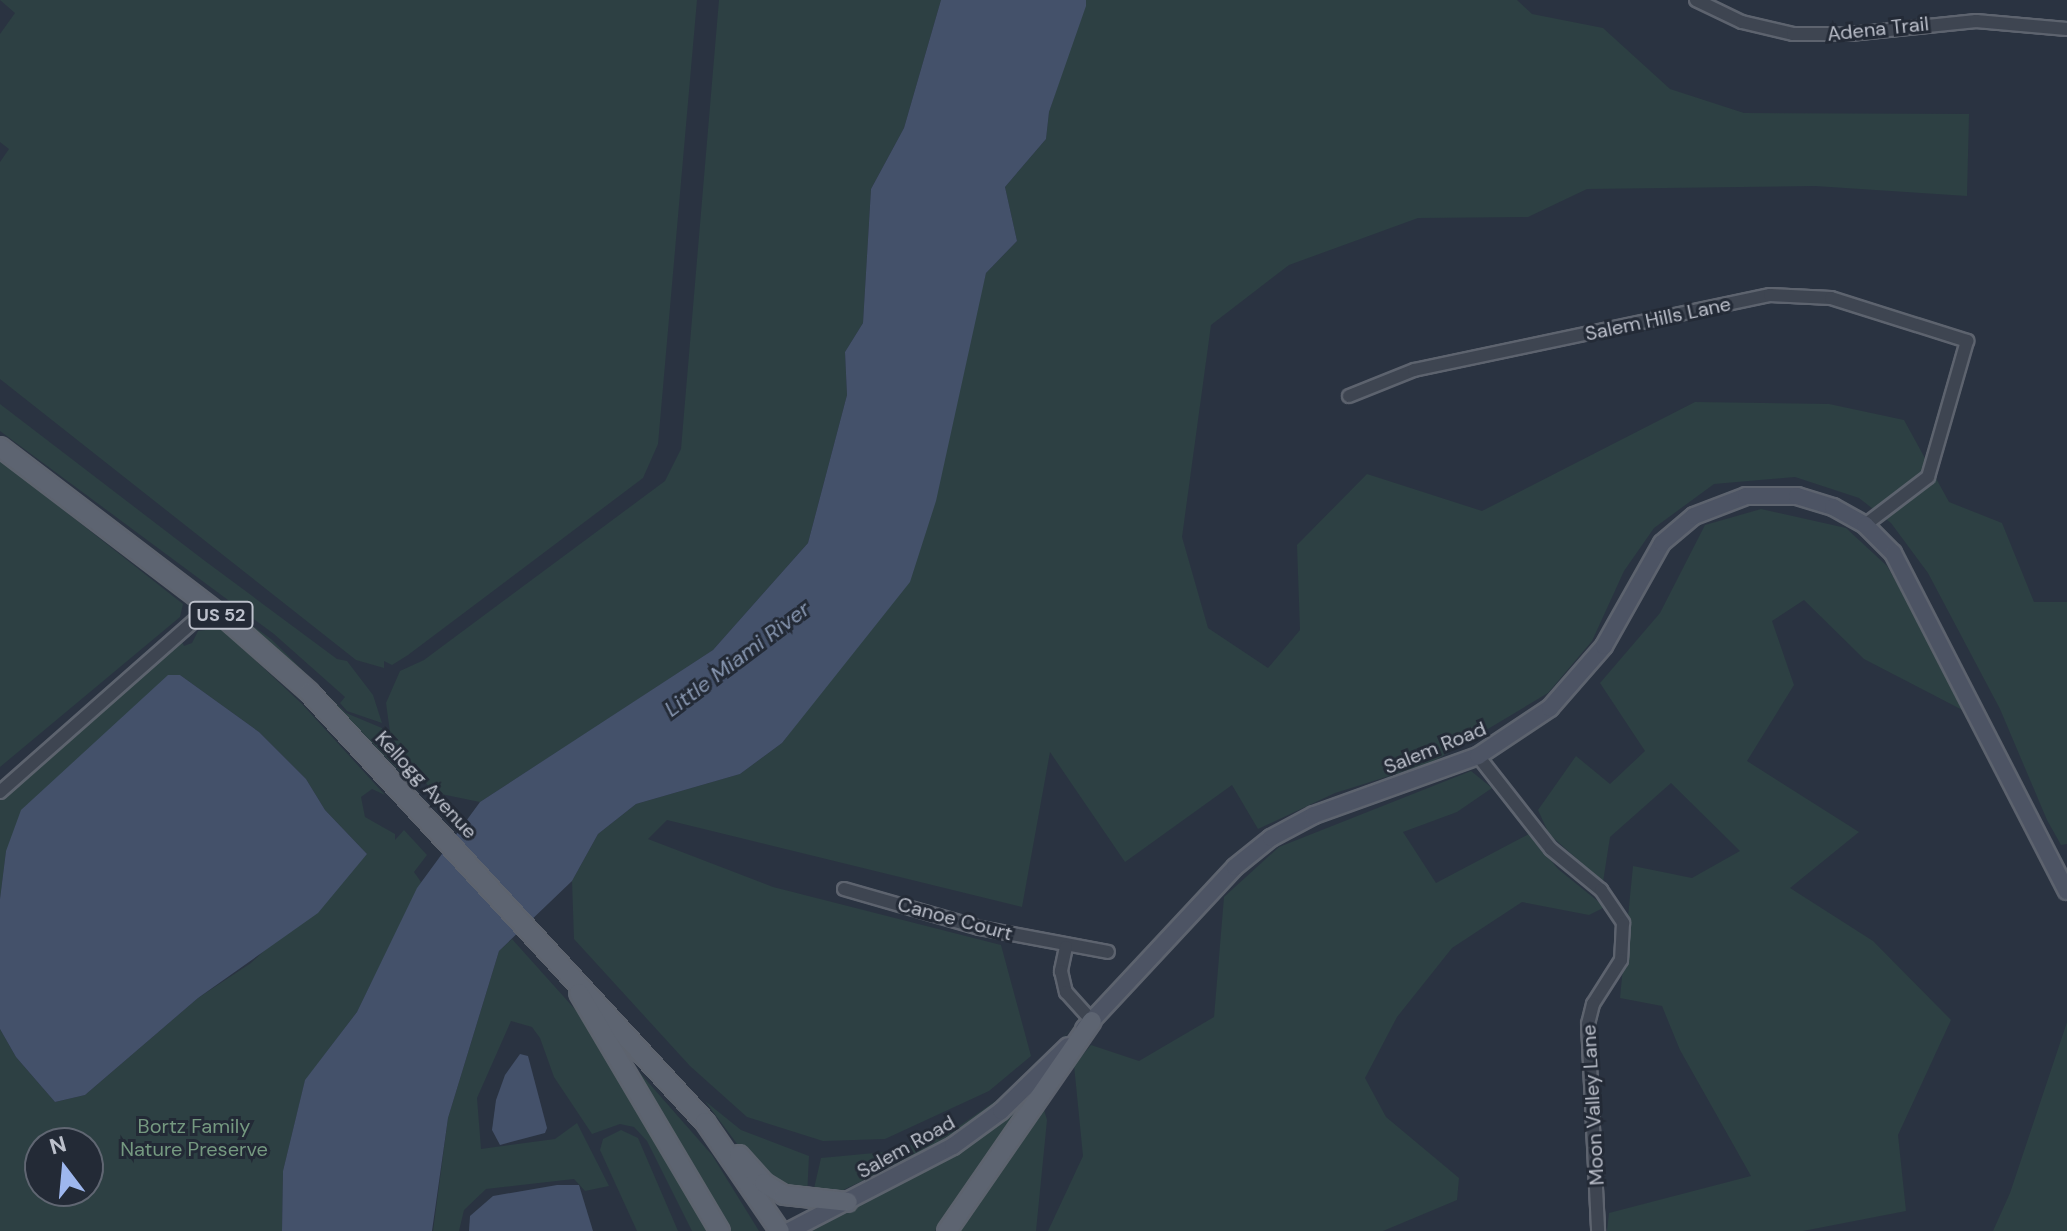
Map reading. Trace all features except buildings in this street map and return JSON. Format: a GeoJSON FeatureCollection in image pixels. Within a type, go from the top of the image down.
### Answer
{"type":"FeatureCollection","features":[{"type":"Feature","properties":{"kind":"main road","name":"Kellogg Avenue"},"geometry":{"type":"LineString","coordinates":[[0,447],[210,607],[309,692],[565,966],[705,1122],[780,1231]]}},
{"type":"Feature","properties":{"kind":"main road"},"geometry":{"type":"LineString","coordinates":[[565,966],[720,1231]]}},
{"type":"Feature","properties":{"kind":"main road"},"geometry":{"type":"LineString","coordinates":[[947,1231],[1092,1021]]}},
{"type":"Feature","properties":{"kind":"main road"},"geometry":{"type":"LineString","coordinates":[[705,1122],[775,1190],[796,1199],[848,1202]]}},
{"type":"Feature","properties":{"kind":"main road","name":"Kellogg Avenue"},"geometry":{"type":"LineString","coordinates":[[763,1209],[770,1231]]}},
{"type":"Feature","properties":{"kind":"street","name":"Adena Trail"},"geometry":{"type":"LineString","coordinates":[[1696,0],[1742,22],[1793,34],[1850,34],[1976,21],[2067,29]]}},
{"type":"Feature","properties":{"kind":"street","name":"Salem Hills Lane"},"geometry":{"type":"LineString","coordinates":[[1349,396],[1414,370],[1770,295],[1831,298],[1967,341],[1928,477],[1865,525]]}},
{"type":"Feature","properties":{"kind":"street","name":"Salem Road"},"geometry":{"type":"LineString","coordinates":[[789,1231],[927,1162],[977,1129],[1025,1089],[1235,867],[1271,838],[1314,815],[1478,756],[1532,723],[1573,686],[1614,631],[1650,557],[1694,516],[1746,496],[1781,494],[1814,500],[1865,525],[1901,566],[2067,891]]}},
{"type":"Feature","properties":{"kind":"street"},"geometry":{"type":"LineString","coordinates":[[0,792],[210,607]]}},
{"type":"Feature","properties":{"kind":"street","name":"Moon Valley Lane"},"geometry":{"type":"LineString","coordinates":[[1478,756],[1551,849],[1601,890],[1623,923],[1621,960],[1593,1004],[1588,1024],[1598,1231]]}},
{"type":"Feature","properties":{"kind":"street","name":"Canoe Court"},"geometry":{"type":"LineString","coordinates":[[844,889],[1066,947],[1108,952]]}},
{"type":"Feature","properties":{"kind":"street"},"geometry":{"type":"LineString","coordinates":[[1066,947],[1061,971],[1066,992],[1092,1021]]}},
{"type":"Feature","properties":{"kind":"street","name":"Salem Road"},"geometry":{"type":"LineString","coordinates":[[805,1231],[824,1213]]}},
{"type":"Feature","properties":{"kind":"green space"},"geometry":{"type":"Polygon","coordinates":[[[0,0],[697,0],[658,444],[643,478],[408,655],[392,665],[384,661],[384,668],[356,660],[0,379],[0,162],[9,149],[0,142],[0,34],[15,13],[0,0]]]}},
{"type":"Feature","properties":{"kind":"green space"},"geometry":{"type":"Polygon","coordinates":[[[719,0],[941,0],[904,128],[871,189],[863,323],[845,352],[847,395],[808,543],[713,650],[480,802],[431,792],[416,764],[406,767],[390,732],[386,703],[400,671],[424,660],[665,481],[681,449],[719,0]]]}},
{"type":"Feature","properties":{"kind":"green space"},"geometry":{"type":"Polygon","coordinates":[[[1086,0],[1517,0],[1532,14],[1603,28],[1670,89],[1744,113],[1969,114],[1967,196],[1815,186],[1587,189],[1528,217],[1418,218],[1289,265],[1211,325],[1182,537],[1208,628],[1268,668],[1300,630],[1297,545],[1367,474],[1482,511],[1695,402],[1829,404],[1904,420],[1949,502],[2002,523],[2034,602],[2067,602],[2067,844],[2061,845],[2047,820],[2000,709],[1928,573],[1891,523],[1859,498],[1795,477],[1714,484],[1654,528],[1624,571],[1592,641],[1548,693],[1431,763],[1335,793],[1258,829],[1232,785],[1125,862],[1050,752],[1022,907],[667,820],[648,839],[773,887],[1001,945],[1031,1056],[989,1091],[885,1139],[823,1141],[747,1117],[690,1066],[574,939],[572,881],[598,834],[636,804],[740,774],[782,743],[836,672],[970,332],[986,273],[1017,241],[1005,187],[1046,139],[1049,112],[1086,0]]]}},
{"type":"Feature","properties":{"kind":"green space"},"geometry":{"type":"Polygon","coordinates":[[[0,404],[337,659],[347,661],[373,695],[382,723],[347,711],[340,703],[345,697],[274,634],[0,431],[0,404]]]}},
{"type":"Feature","properties":{"kind":"green space"},"geometry":{"type":"Polygon","coordinates":[[[0,460],[183,604],[180,617],[0,767],[0,460]]]}},
{"type":"Feature","properties":{"kind":"green space"},"geometry":{"type":"Polygon","coordinates":[[[1761,509],[1846,528],[1887,566],[1974,716],[1864,659],[1804,600],[1772,621],[1794,685],[1747,761],[1859,832],[1790,888],[1873,941],[1951,1020],[1898,1135],[1906,1211],[1803,1231],[1607,1231],[1609,1213],[1751,1176],[1680,1050],[1662,1006],[1620,998],[1633,866],[1692,878],[1740,851],[1671,783],[1610,837],[1603,882],[1549,834],[1538,810],[1576,756],[1610,784],[1645,751],[1600,683],[1660,613],[1705,525],[1761,509]]]}},
{"type":"Feature","properties":{"kind":"green space"},"geometry":{"type":"Polygon","coordinates":[[[195,584],[271,639],[346,713],[382,728],[404,776],[306,674],[195,584]]]}},
{"type":"Feature","properties":{"kind":"green space","name":"Bortz Family Nature Preserve"},"geometry":{"type":"Polygon","coordinates":[[[221,628],[302,704],[385,795],[372,789],[361,797],[365,817],[395,834],[395,840],[404,830],[427,855],[414,872],[421,882],[357,1012],[305,1081],[283,1171],[282,1231],[0,1231],[0,1029],[16,1057],[55,1102],[85,1095],[198,998],[251,963],[367,854],[325,810],[306,779],[259,732],[180,675],[6,851],[0,899],[0,796],[142,671],[182,642],[184,646],[192,643],[198,631],[221,628]]]}},
{"type":"Feature","properties":{"kind":"green space"},"geometry":{"type":"Polygon","coordinates":[[[1471,771],[1492,788],[1457,812],[1403,832],[1436,883],[1529,834],[1558,869],[1605,907],[1589,915],[1522,902],[1452,948],[1397,1017],[1365,1078],[1386,1117],[1459,1178],[1457,1200],[1383,1231],[1048,1231],[1083,1156],[1074,1065],[1091,1045],[1139,1061],[1214,1017],[1224,897],[1279,847],[1471,771]]]}},
{"type":"Feature","properties":{"kind":"green space"},"geometry":{"type":"Polygon","coordinates":[[[512,939],[599,1036],[708,1231],[692,1231],[647,1141],[634,1127],[620,1124],[592,1134],[554,1077],[540,1038],[532,1027],[511,1021],[477,1098],[481,1149],[555,1139],[577,1123],[609,1186],[585,1191],[574,1179],[486,1189],[464,1210],[459,1231],[433,1231],[448,1118],[499,951],[512,939]]]}},
{"type":"Feature","properties":{"kind":"green space"},"geometry":{"type":"Polygon","coordinates":[[[2067,1022],[2067,1231],[1993,1231],[2010,1193],[2067,1022]]]}},
{"type":"Feature","properties":{"kind":"green space"},"geometry":{"type":"Polygon","coordinates":[[[1077,1023],[1012,1091],[952,1138],[839,1192],[812,1197],[821,1158],[896,1151],[958,1127],[1007,1093],[1077,1023]]]}},
{"type":"Feature","properties":{"kind":"green space"},"geometry":{"type":"Polygon","coordinates":[[[640,1073],[712,1155],[759,1231],[726,1231],[637,1076],[640,1073]]]}},
{"type":"Feature","properties":{"kind":"green space"},"geometry":{"type":"Polygon","coordinates":[[[1028,1094],[935,1231],[808,1231],[937,1163],[1028,1094]]]}},
{"type":"Feature","properties":{"kind":"green space"},"geometry":{"type":"Polygon","coordinates":[[[705,1101],[741,1130],[809,1156],[807,1197],[758,1172],[705,1101]]]}},
{"type":"Feature","properties":{"kind":"green space"},"geometry":{"type":"Polygon","coordinates":[[[1042,1103],[1047,1120],[1036,1231],[955,1231],[1042,1103]]]}},
{"type":"Feature","properties":{"kind":"green space"},"geometry":{"type":"Polygon","coordinates":[[[621,1130],[638,1138],[678,1231],[637,1231],[600,1150],[603,1139],[621,1130]]]}},
{"type":"Feature","properties":{"kind":"water","name":"Little Miami River"},"geometry":{"type":"Polygon","coordinates":[[[941,0],[1086,0],[1086,6],[1049,112],[1046,139],[1005,187],[1017,241],[986,273],[936,501],[910,582],[782,743],[740,774],[636,804],[598,834],[572,881],[499,951],[448,1118],[432,1231],[282,1231],[283,1171],[305,1080],[357,1012],[417,888],[480,802],[713,650],[808,543],[847,395],[845,352],[863,323],[871,189],[904,128],[941,0]]]}},
{"type":"Feature","properties":{"kind":"water"},"geometry":{"type":"Polygon","coordinates":[[[168,675],[180,675],[259,732],[306,779],[325,810],[367,854],[318,913],[198,998],[85,1095],[55,1102],[16,1057],[0,1029],[0,899],[6,851],[21,810],[168,675]]]}},
{"type":"Feature","properties":{"kind":"water"},"geometry":{"type":"Polygon","coordinates":[[[520,1054],[528,1056],[547,1128],[545,1133],[500,1145],[492,1130],[496,1100],[505,1075],[520,1054]]]}},
{"type":"Feature","properties":{"kind":"water"},"geometry":{"type":"Polygon","coordinates":[[[557,1185],[579,1185],[593,1231],[469,1231],[470,1216],[493,1196],[557,1185]]]}}]}
